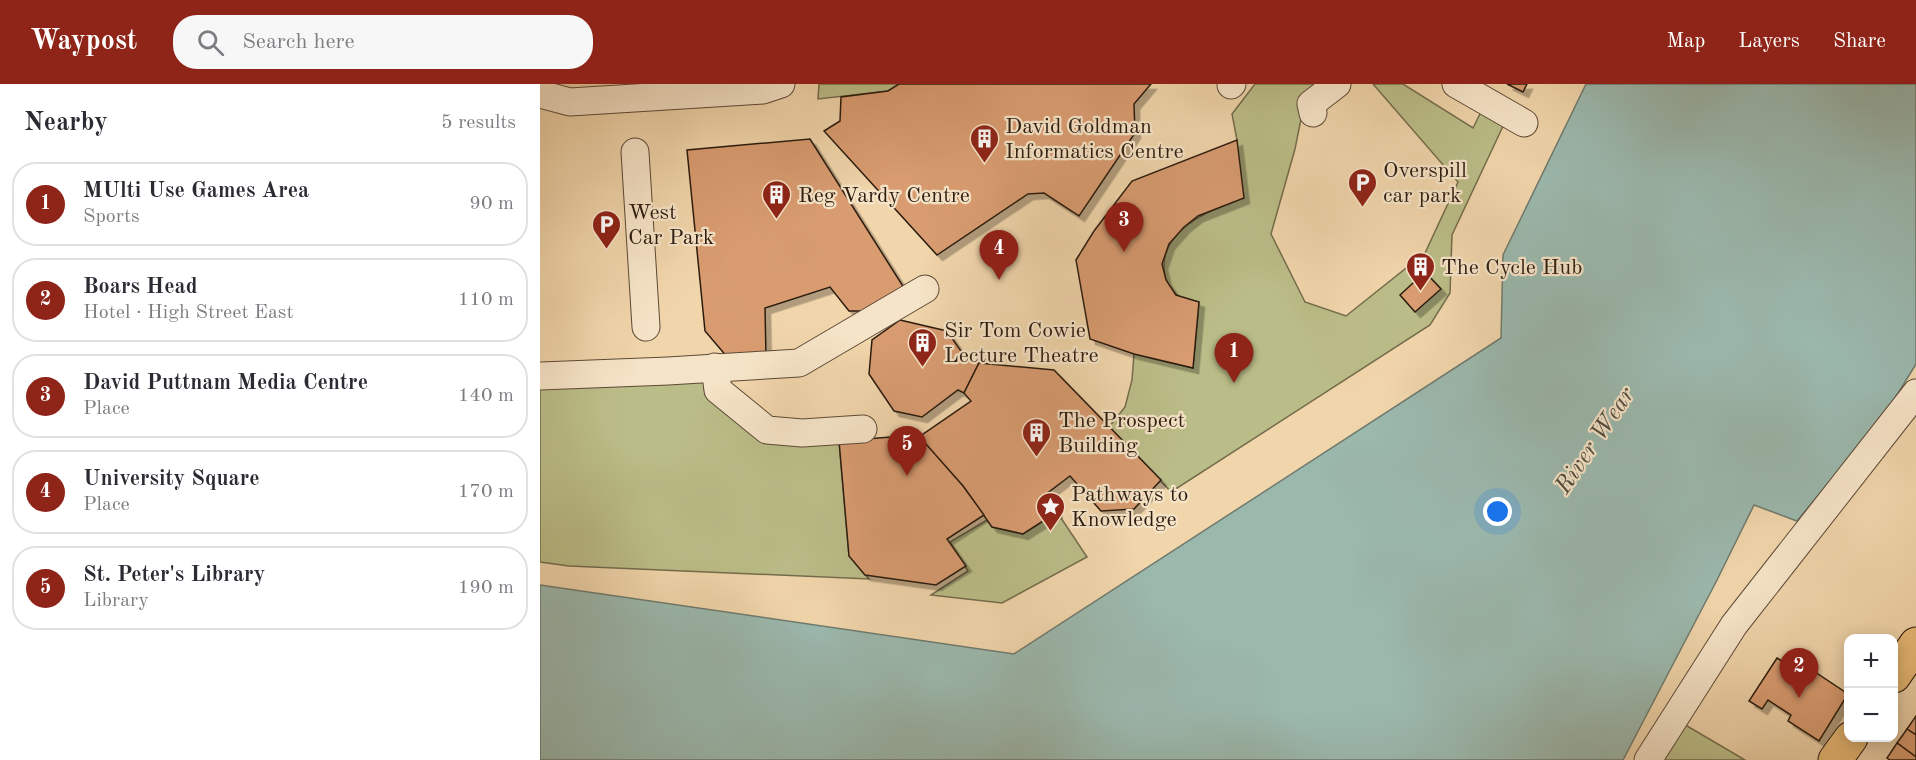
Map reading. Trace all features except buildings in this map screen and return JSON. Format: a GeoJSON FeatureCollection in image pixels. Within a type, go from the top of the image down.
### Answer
{"type":"FeatureCollection","features":[{"type":"Feature","properties":{"kind":"main road"},"geometry":{"type":"LineString","coordinates":[[1898,669],[1916,644]]}},
{"type":"Feature","properties":{"kind":"main road"},"geometry":{"type":"LineString","coordinates":[[1835,760],[1848,742]]}},
{"type":"Feature","properties":{"kind":"street"},"geometry":{"type":"LineString","coordinates":[[540,94],[570,102],[763,90],[781,84]]}},
{"type":"Feature","properties":{"kind":"street"},"geometry":{"type":"LineString","coordinates":[[1313,113],[1311,104],[1336,84]]}},
{"type":"Feature","properties":{"kind":"street"},"geometry":{"type":"LineString","coordinates":[[1456,84],[1524,123]]}},
{"type":"Feature","properties":{"kind":"street"},"geometry":{"type":"LineString","coordinates":[[635,152],[646,327]]}},
{"type":"Feature","properties":{"kind":"street"},"geometry":{"type":"LineString","coordinates":[[540,376],[800,363],[925,289]]}},
{"type":"Feature","properties":{"kind":"street"},"geometry":{"type":"LineString","coordinates":[[715,367],[718,390],[767,430],[802,433],[863,429]]}},
{"type":"Feature","properties":{"kind":"street"},"geometry":{"type":"LineString","coordinates":[[1648,760],[1734,625],[1916,393]]}},
{"type":"Feature","properties":{"kind":"green space"},"geometry":{"type":"Polygon","coordinates":[[[819,84],[899,84],[888,91],[818,99],[819,84]]]}},
{"type":"Feature","properties":{"kind":"green space"},"geometry":{"type":"Polygon","coordinates":[[[1255,84],[1319,84],[1306,94],[1295,149],[1271,234],[1305,302],[1346,316],[1425,253],[1458,182],[1373,84],[1403,84],[1473,128],[1481,112],[1505,122],[1452,235],[1450,293],[1430,325],[1171,492],[1109,427],[1125,407],[1132,380],[1134,354],[1193,368],[1199,302],[1179,296],[1171,288],[1165,275],[1166,252],[1178,233],[1196,219],[1217,208],[1237,140],[1232,114],[1255,84]]]}},
{"type":"Feature","properties":{"kind":"green space"},"geometry":{"type":"Polygon","coordinates":[[[540,367],[715,367],[767,430],[839,441],[849,556],[869,579],[569,566],[540,562],[540,367]]]}},
{"type":"Feature","properties":{"kind":"green space"},"geometry":{"type":"Polygon","coordinates":[[[1057,512],[1087,557],[1002,603],[931,595],[968,571],[950,542],[987,520],[992,527],[1023,534],[1057,512]]]}},
{"type":"Feature","properties":{"kind":"green space"},"geometry":{"type":"Polygon","coordinates":[[[1682,723],[1745,760],[1659,760],[1682,723]]]}},
{"type":"Feature","properties":{"kind":"water","name":"River Wear"},"geometry":{"type":"Polygon","coordinates":[[[1586,84],[1916,84],[1916,364],[1886,413],[1797,521],[1754,505],[1623,760],[540,760],[540,585],[1014,654],[1501,338],[1503,255],[1586,84]]]}},
{"type":"Feature","properties":{"kind":"place","name":"David Goldman Informatics Centre"},"geometry":{"type":"Point","coordinates":[984,164]}},
{"type":"Feature","properties":{"kind":"place","name":"Overspill car park"},"geometry":{"type":"Point","coordinates":[1362,208]}},
{"type":"Feature","properties":{"kind":"place","name":"Reg Vardy Centre"},"geometry":{"type":"Point","coordinates":[777,220]}},
{"type":"Feature","properties":{"kind":"place","name":"West Car Park"},"geometry":{"type":"Point","coordinates":[607,250]}},
{"type":"Feature","properties":{"kind":"place","name":"David Puttnam Media Centre"},"geometry":{"type":"Point","coordinates":[1124,252]}},
{"type":"Feature","properties":{"kind":"place","name":"University Square"},"geometry":{"type":"Point","coordinates":[999,280]}},
{"type":"Feature","properties":{"kind":"place","name":"The Cycle Hub"},"geometry":{"type":"Point","coordinates":[1420,292]}},
{"type":"Feature","properties":{"kind":"place","name":"Sir Tom Cowie Lecture Theatre"},"geometry":{"type":"Point","coordinates":[923,368]}},
{"type":"Feature","properties":{"kind":"place","name":"MUlti Use Games Area"},"geometry":{"type":"Point","coordinates":[1234,383]}},
{"type":"Feature","properties":{"kind":"place","name":"The Prospect Building"},"geometry":{"type":"Point","coordinates":[1037,458]}},
{"type":"Feature","properties":{"kind":"place","name":"St. Peter's Library"},"geometry":{"type":"Point","coordinates":[907,476]}},
{"type":"Feature","properties":{"kind":"place","name":"Pathways to Knowledge"},"geometry":{"type":"Point","coordinates":[1050,532]}},
{"type":"Feature","properties":{"kind":"place","name":"Boars Head"},"geometry":{"type":"Point","coordinates":[1799,698]}}]}
